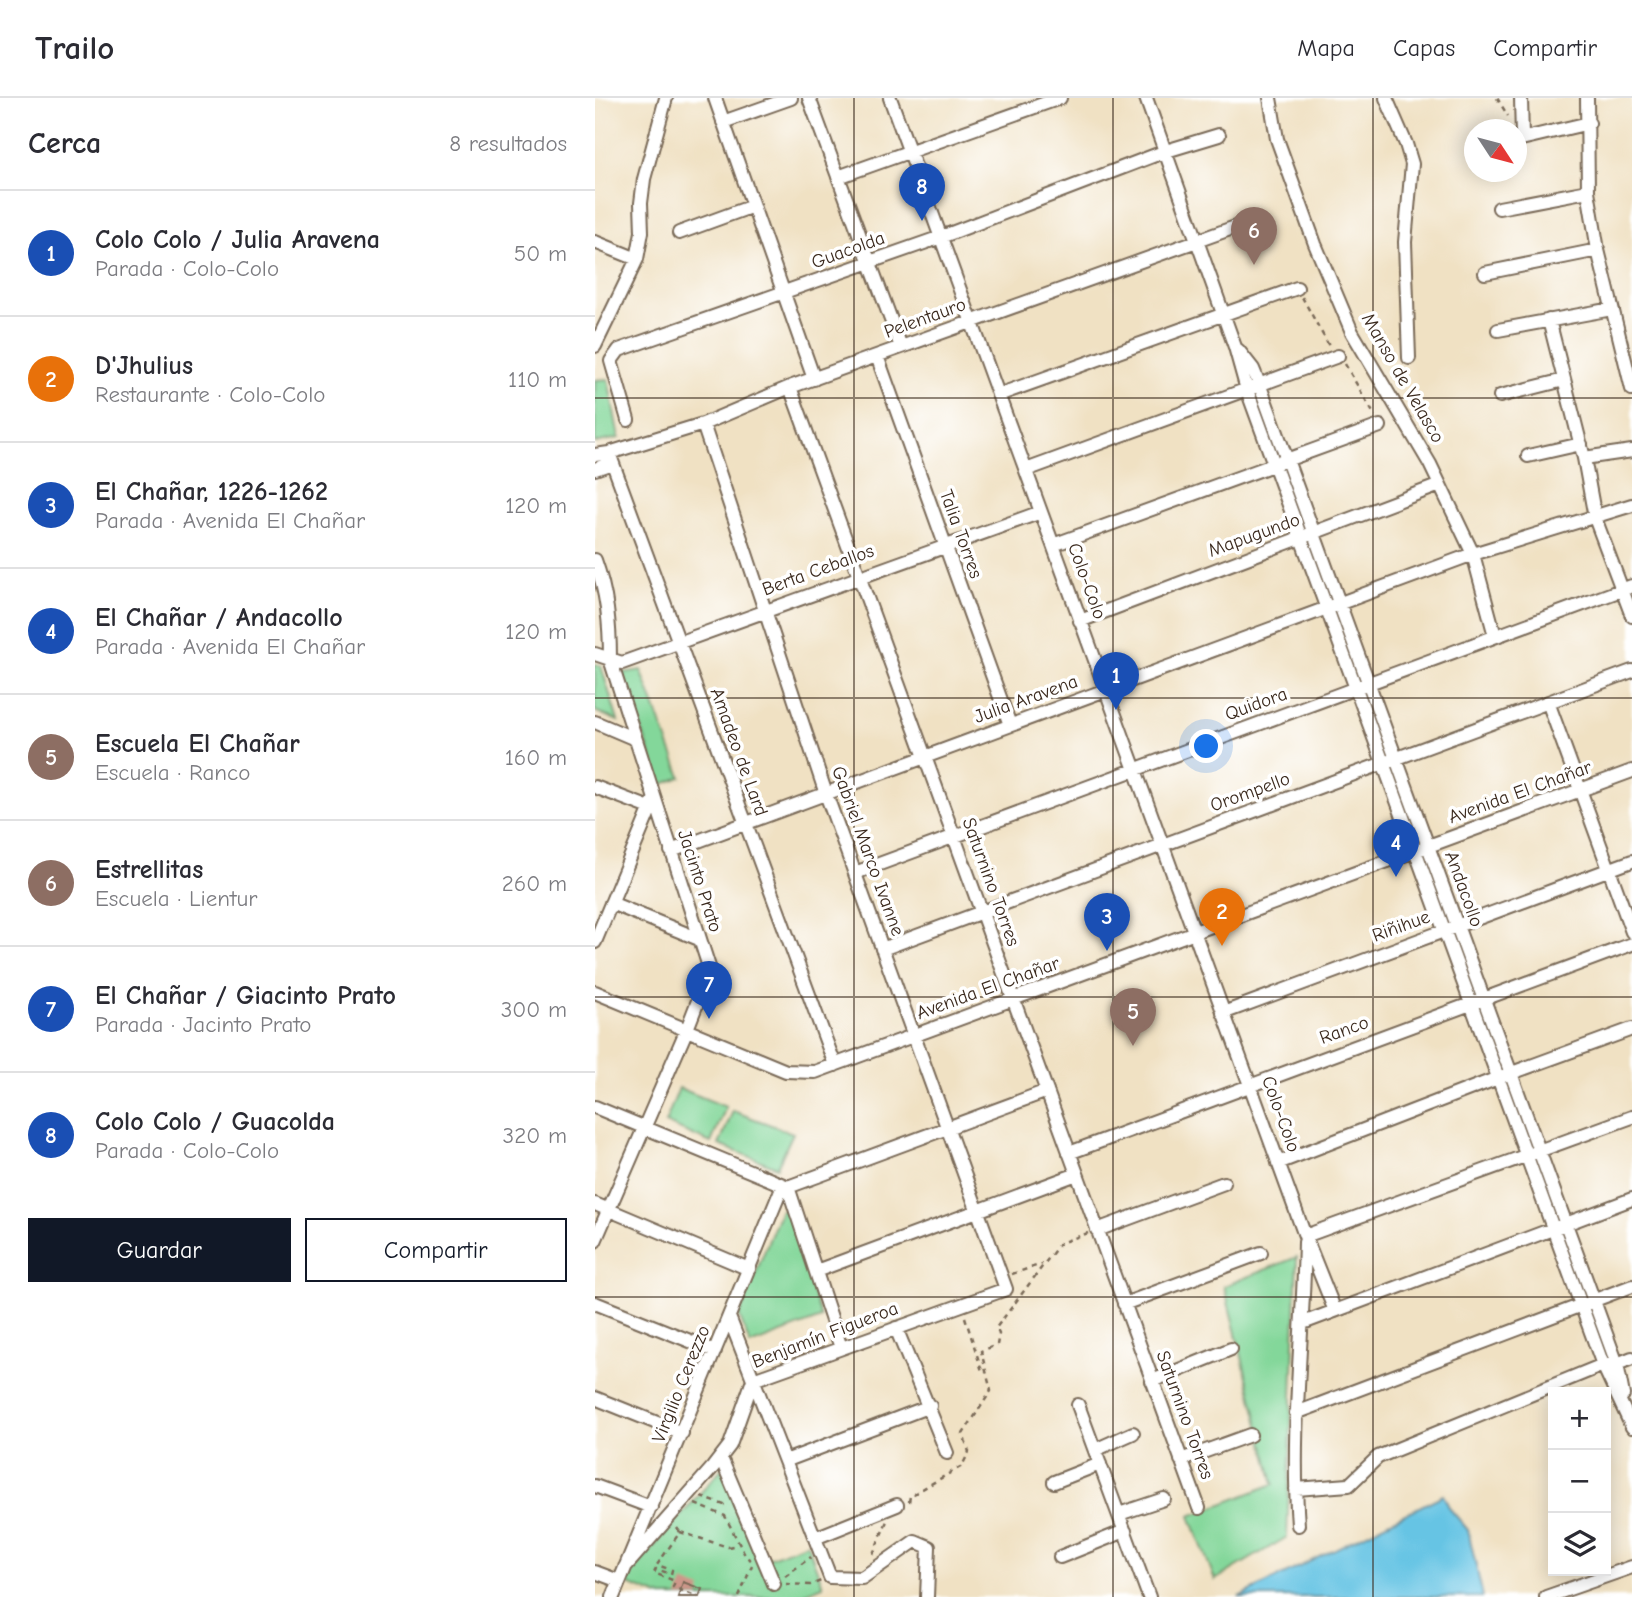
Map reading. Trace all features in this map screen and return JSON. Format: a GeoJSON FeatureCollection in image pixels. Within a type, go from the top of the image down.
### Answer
{"type":"FeatureCollection","features":[{"type":"Feature","properties":{"kind":"street"},"geometry":{"type":"LineString","coordinates":[[595,346],[599,325],[637,259],[642,232],[644,179],[666,98]]}},
{"type":"Feature","properties":{"kind":"street"},"geometry":{"type":"LineString","coordinates":[[715,98],[814,379]]}},
{"type":"Feature","properties":{"kind":"street"},"geometry":{"type":"LineString","coordinates":[[723,122],[791,98]]}},
{"type":"Feature","properties":{"kind":"street"},"geometry":{"type":"LineString","coordinates":[[809,98],[901,347]]}},
{"type":"Feature","properties":{"kind":"street","name":"Colo-Colo"},"geometry":{"type":"LineString","coordinates":[[890,98],[1278,1163],[1335,1311]]}},
{"type":"Feature","properties":{"kind":"street"},"geometry":{"type":"LineString","coordinates":[[838,177],[1060,98]]}},
{"type":"Feature","properties":{"kind":"street","name":"Andacollo"},"geometry":{"type":"LineString","coordinates":[[1146,98],[1235,346],[1247,390],[1602,1365],[1629,1411]]}},
{"type":"Feature","properties":{"kind":"street","name":"Manso de Velasco"},"geometry":{"type":"LineString","coordinates":[[1270,98],[1277,139],[1315,244],[1352,332],[1430,464],[1473,554],[1495,636]]}},
{"type":"Feature","properties":{"kind":"street"},"geometry":{"type":"LineString","coordinates":[[1386,98],[1412,164],[1405,242],[1409,358]]}},
{"type":"Feature","properties":{"kind":"street"},"geometry":{"type":"LineString","coordinates":[[1520,119],[1521,98]]}},
{"type":"Feature","properties":{"kind":"street"},"geometry":{"type":"LineString","coordinates":[[1587,98],[1588,191],[1598,250],[1632,389]]}},
{"type":"Feature","properties":{"kind":"street"},"geometry":{"type":"LineString","coordinates":[[1527,137],[1589,123]]}},
{"type":"Feature","properties":{"kind":"street","name":"Guacolda"},"geometry":{"type":"LineString","coordinates":[[628,420],[611,361],[619,350],[941,237],[1166,151],[1219,135]]}},
{"type":"Feature","properties":{"kind":"street"},"geometry":{"type":"LineString","coordinates":[[1499,208],[1588,191]]}},
{"type":"Feature","properties":{"kind":"street"},"geometry":{"type":"LineString","coordinates":[[679,233],[753,206]]}},
{"type":"Feature","properties":{"kind":"street","name":"Pelentauro"},"geometry":{"type":"LineString","coordinates":[[605,457],[703,424],[790,387],[1255,220]]}},
{"type":"Feature","properties":{"kind":"street"},"geometry":{"type":"LineString","coordinates":[[595,242],[637,259]]}},
{"type":"Feature","properties":{"kind":"street"},"geometry":{"type":"LineString","coordinates":[[1485,273],[1598,250]]}},
{"type":"Feature","properties":{"kind":"street"},"geometry":{"type":"LineString","coordinates":[[998,395],[1297,288]]}},
{"type":"Feature","properties":{"kind":"street"},"geometry":{"type":"LineString","coordinates":[[1498,330],[1612,309]]}},
{"type":"Feature","properties":{"kind":"street"},"geometry":{"type":"LineString","coordinates":[[1549,320],[1582,451],[1595,517],[1627,588],[1632,616]]}},
{"type":"Feature","properties":{"kind":"street","name":"Andacollo"},"geometry":{"type":"LineString","coordinates":[[1235,346],[1253,369],[1287,459],[1617,1364],[1632,1427]]}},
{"type":"Feature","properties":{"kind":"street","name":"Talia Torres"},"geometry":{"type":"LineString","coordinates":[[877,356],[1010,725]]}},
{"type":"Feature","properties":{"kind":"street"},"geometry":{"type":"LineString","coordinates":[[1026,470],[1338,356]]}},
{"type":"Feature","properties":{"kind":"street"},"geometry":{"type":"LineString","coordinates":[[1500,396],[1565,380]]}},
{"type":"Feature","properties":{"kind":"street","name":"Saturnino Torres"},"geometry":{"type":"LineString","coordinates":[[790,387],[1199,1508]]}},
{"type":"Feature","properties":{"kind":"street","name":"Gabriel Marco Ivanne"},"geometry":{"type":"LineString","coordinates":[[703,424],[826,794],[1004,1283]]}},
{"type":"Feature","properties":{"kind":"street"},"geometry":{"type":"LineString","coordinates":[[1053,545],[1380,426]]}},
{"type":"Feature","properties":{"kind":"street"},"geometry":{"type":"LineString","coordinates":[[1528,456],[1582,451],[1632,451]]}},
{"type":"Feature","properties":{"kind":"street"},"geometry":{"type":"LineString","coordinates":[[595,469],[605,457]]}},
{"type":"Feature","properties":{"kind":"street","name":"Amadeo de Lard"},"geometry":{"type":"LineString","coordinates":[[605,457],[835,1065]]}},
{"type":"Feature","properties":{"kind":"street","name":"Mapugundo"},"geometry":{"type":"LineString","coordinates":[[1080,621],[1440,485]]}},
{"type":"Feature","properties":{"kind":"street","name":"Julia Aravena"},"geometry":{"type":"LineString","coordinates":[[671,851],[1473,554],[1632,505]]}},
{"type":"Feature","properties":{"kind":"street","name":"Berta Ceballos"},"geometry":{"type":"LineString","coordinates":[[610,659],[622,663],[1041,512]]}},
{"type":"Feature","properties":{"kind":"street","name":"Jacinto Prato"},"geometry":{"type":"LineString","coordinates":[[595,560],[604,583],[610,625],[610,659],[652,804],[671,851],[710,970],[595,1241]]}},
{"type":"Feature","properties":{"kind":"street","name":"Quidora"},"geometry":{"type":"LineString","coordinates":[[855,873],[1627,588]]}},
{"type":"Feature","properties":{"kind":"street"},"geometry":{"type":"LineString","coordinates":[[595,654],[610,659]]}},
{"type":"Feature","properties":{"kind":"street","name":"Orompello"},"geometry":{"type":"LineString","coordinates":[[882,949],[1632,671]]}},
{"type":"Feature","properties":{"kind":"street"},"geometry":{"type":"LineString","coordinates":[[1548,702],[1632,932]]}},
{"type":"Feature","properties":{"kind":"street"},"geometry":{"type":"LineString","coordinates":[[595,722],[635,739]]}},
{"type":"Feature","properties":{"kind":"street","name":"Avenida El Chañar"},"geometry":{"type":"LineString","coordinates":[[595,992],[786,1072],[815,1072],[1632,771]]}},
{"type":"Feature","properties":{"kind":"street"},"geometry":{"type":"LineString","coordinates":[[595,786],[652,804],[595,942]]}},
{"type":"Feature","properties":{"kind":"street","name":"Riñihue"},"geometry":{"type":"LineString","coordinates":[[1223,1013],[1632,861]]}},
{"type":"Feature","properties":{"kind":"street"},"geometry":{"type":"LineString","coordinates":[[611,903],[699,939]]}},
{"type":"Feature","properties":{"kind":"street","name":"Ranco"},"geometry":{"type":"LineString","coordinates":[[1069,1153],[1632,944]]}},
{"type":"Feature","properties":{"kind":"street"},"geometry":{"type":"LineString","coordinates":[[1278,1163],[1632,1029]]}},
{"type":"Feature","properties":{"kind":"street"},"geometry":{"type":"LineString","coordinates":[[595,1107],[786,1186],[1047,1091]]}},
{"type":"Feature","properties":{"kind":"street"},"geometry":{"type":"LineString","coordinates":[[1305,1236],[1632,1117]]}},
{"type":"Feature","properties":{"kind":"street"},"geometry":{"type":"LineString","coordinates":[[816,1271],[1077,1174]]}},
{"type":"Feature","properties":{"kind":"street"},"geometry":{"type":"LineString","coordinates":[[1097,1230],[1224,1183]]}},
{"type":"Feature","properties":{"kind":"street"},"geometry":{"type":"LineString","coordinates":[[786,1186],[841,1348]]}},
{"type":"Feature","properties":{"kind":"street","name":"Virgilio Cerezzo"},"geometry":{"type":"LineString","coordinates":[[613,1596],[786,1186]]}},
{"type":"Feature","properties":{"kind":"street"},"geometry":{"type":"LineString","coordinates":[[1303,1323],[1632,1199]]}},
{"type":"Feature","properties":{"kind":"street"},"geometry":{"type":"LineString","coordinates":[[595,1204],[749,1269]]}},
{"type":"Feature","properties":{"kind":"street","name":"Colo-Colo"},"geometry":{"type":"LineString","coordinates":[[1298,1525],[1296,1413],[1303,1323],[1305,1236]]}},
{"type":"Feature","properties":{"kind":"street"},"geometry":{"type":"LineString","coordinates":[[1124,1304],[1261,1253]]}},
{"type":"Feature","properties":{"kind":"street","name":"Benjamín Figueroa"},"geometry":{"type":"LineString","coordinates":[[625,1567],[730,1445],[753,1380],[896,1328],[1004,1283]]}},
{"type":"Feature","properties":{"kind":"street"},"geometry":{"type":"LineString","coordinates":[[1296,1413],[1632,1286]]}},
{"type":"Feature","properties":{"kind":"street"},"geometry":{"type":"LineString","coordinates":[[595,1303],[715,1351]]}},
{"type":"Feature","properties":{"kind":"street"},"geometry":{"type":"LineString","coordinates":[[729,1317],[830,1577],[862,1578],[915,1541],[929,1547],[927,1597]]}},
{"type":"Feature","properties":{"kind":"street"},"geometry":{"type":"LineString","coordinates":[[896,1328],[947,1453]]}},
{"type":"Feature","properties":{"kind":"street"},"geometry":{"type":"LineString","coordinates":[[1152,1381],[1231,1349]]}},
{"type":"Feature","properties":{"kind":"street"},"geometry":{"type":"LineString","coordinates":[[1296,1489],[1349,1485],[1378,1457],[1602,1365],[1632,1359]]}},
{"type":"Feature","properties":{"kind":"street"},"geometry":{"type":"LineString","coordinates":[[595,1398],[682,1433]]}},
{"type":"Feature","properties":{"kind":"street"},"geometry":{"type":"LineString","coordinates":[[1078,1405],[1149,1597]]}},
{"type":"Feature","properties":{"kind":"street"},"geometry":{"type":"LineString","coordinates":[[785,1461],[930,1406]]}},
{"type":"Feature","properties":{"kind":"street"},"geometry":{"type":"LineString","coordinates":[[1095,1450],[1133,1433]]}},
{"type":"Feature","properties":{"kind":"street"},"geometry":{"type":"LineString","coordinates":[[1181,1460],[1250,1435]]}},
{"type":"Feature","properties":{"kind":"street"},"geometry":{"type":"LineString","coordinates":[[721,1458],[774,1584]]}},
{"type":"Feature","properties":{"kind":"street"},"geometry":{"type":"LineString","coordinates":[[1054,1482],[1100,1464]]}},
{"type":"Feature","properties":{"kind":"street"},"geometry":{"type":"LineString","coordinates":[[595,1486],[650,1507]]}},
{"type":"Feature","properties":{"kind":"street"},"geometry":{"type":"LineString","coordinates":[[1119,1514],[1164,1499]]}},
{"type":"Feature","properties":{"kind":"street"},"geometry":{"type":"LineString","coordinates":[[817,1544],[903,1505]]}},
{"type":"Feature","properties":{"kind":"street"},"geometry":{"type":"LineString","coordinates":[[1060,1557],[1125,1531]]}},
{"type":"Feature","properties":{"kind":"street"},"geometry":{"type":"LineString","coordinates":[[1546,1597],[1632,1567]]}},
{"type":"Feature","properties":{"kind":"street"},"geometry":{"type":"LineString","coordinates":[[595,1572],[619,1581]]}},
{"type":"Feature","properties":{"kind":"path"},"geometry":{"type":"LineString","coordinates":[[1497,98],[1510,119]]}},
{"type":"Feature","properties":{"kind":"path"},"geometry":{"type":"LineString","coordinates":[[903,1505],[911,1496],[962,1466],[969,1452],[963,1434],[991,1391],[981,1351],[997,1345],[999,1334],[996,1328],[1060,1243],[1097,1230]]}},
{"type":"Feature","properties":{"kind":"path"},"geometry":{"type":"LineString","coordinates":[[1004,1283],[1042,1264]]}},
{"type":"Feature","properties":{"kind":"path"},"geometry":{"type":"LineString","coordinates":[[976,1313],[964,1318],[982,1371],[986,1372]]}},
{"type":"Feature","properties":{"kind":"path"},"geometry":{"type":"LineString","coordinates":[[700,1497],[724,1506],[734,1504]]}},
{"type":"Feature","properties":{"kind":"path"},"geometry":{"type":"LineString","coordinates":[[706,1508],[709,1500]]}},
{"type":"Feature","properties":{"kind":"path"},"geometry":{"type":"LineString","coordinates":[[694,1504],[725,1516],[745,1557],[754,1561]]}},
{"type":"Feature","properties":{"kind":"path"},"geometry":{"type":"LineString","coordinates":[[869,1557],[873,1554],[888,1518]]}},
{"type":"Feature","properties":{"kind":"path"},"geometry":{"type":"LineString","coordinates":[[674,1526],[680,1532],[728,1547],[738,1544]]}},
{"type":"Feature","properties":{"kind":"path"},"geometry":{"type":"LineString","coordinates":[[680,1532],[657,1565],[672,1570],[671,1574],[656,1569],[654,1573],[675,1581],[673,1587],[698,1597]]}},
{"type":"Feature","properties":{"kind":"path"},"geometry":{"type":"LineString","coordinates":[[774,1584],[817,1544]]}},
{"type":"Feature","properties":{"kind":"path"},"geometry":{"type":"LineString","coordinates":[[739,1597],[756,1556]]}},
{"type":"Feature","properties":{"kind":"path"},"geometry":{"type":"LineString","coordinates":[[774,1584],[810,1585],[830,1577]]}},
{"type":"Feature","properties":{"kind":"green space"},"geometry":{"type":"Polygon","coordinates":[[[608,379],[619,438],[595,443],[595,380],[608,379]]]}},
{"type":"Feature","properties":{"kind":"green space"},"geometry":{"type":"Polygon","coordinates":[[[595,664],[601,666],[618,721],[595,711],[595,664]]]}},
{"type":"Feature","properties":{"kind":"green space"},"geometry":{"type":"Polygon","coordinates":[[[641,670],[681,777],[661,785],[622,673],[641,670]]]}},
{"type":"Feature","properties":{"kind":"green space"},"geometry":{"type":"Polygon","coordinates":[[[679,1088],[726,1107],[711,1143],[665,1123],[679,1088]]]}},
{"type":"Feature","properties":{"kind":"green space"},"geometry":{"type":"Polygon","coordinates":[[[733,1111],[793,1133],[777,1167],[719,1145],[733,1111]]]}},
{"type":"Feature","properties":{"kind":"green space"},"geometry":{"type":"Polygon","coordinates":[[[787,1209],[821,1318],[750,1345],[739,1315],[781,1210],[787,1209]]]}},
{"type":"Feature","properties":{"kind":"green space"},"geometry":{"type":"Polygon","coordinates":[[[1297,1257],[1287,1537],[1215,1580],[1190,1516],[1274,1484],[1224,1286],[1297,1257]]]}},
{"type":"Feature","properties":{"kind":"green space"},"geometry":{"type":"Polygon","coordinates":[[[722,1468],[761,1561],[807,1543],[823,1586],[796,1597],[662,1597],[628,1584],[632,1572],[722,1468]]]}},
{"type":"Feature","properties":{"kind":"water"},"geometry":{"type":"Polygon","coordinates":[[[1443,1495],[1450,1509],[1468,1530],[1483,1597],[1239,1597],[1443,1495]]]}},
{"type":"Feature","properties":{"kind":"building"},"geometry":{"type":"Polygon","coordinates":[[[683,1582],[702,1589],[699,1597],[678,1597],[683,1582]]]}},
{"type":"Feature","properties":{"kind":"place","name":"Colo Colo / Guacolda"},"geometry":{"type":"Point","coordinates":[922,221]}},
{"type":"Feature","properties":{"kind":"place","name":"Estrellitas"},"geometry":{"type":"Point","coordinates":[1254,265]}},
{"type":"Feature","properties":{"kind":"place","name":"Colo Colo / Julia Aravena"},"geometry":{"type":"Point","coordinates":[1116,710]}},
{"type":"Feature","properties":{"kind":"place","name":"El Chañar / Andacollo"},"geometry":{"type":"Point","coordinates":[1396,877]}},
{"type":"Feature","properties":{"kind":"place","name":"D'Jhulius"},"geometry":{"type":"Point","coordinates":[1222,946]}},
{"type":"Feature","properties":{"kind":"place","name":"El Chañar, 1226-1262"},"geometry":{"type":"Point","coordinates":[1107,951]}},
{"type":"Feature","properties":{"kind":"place","name":"El Chañar / Giacinto Prato"},"geometry":{"type":"Point","coordinates":[709,1019]}},
{"type":"Feature","properties":{"kind":"place","name":"Escuela El Chañar"},"geometry":{"type":"Point","coordinates":[1133,1046]}}]}
